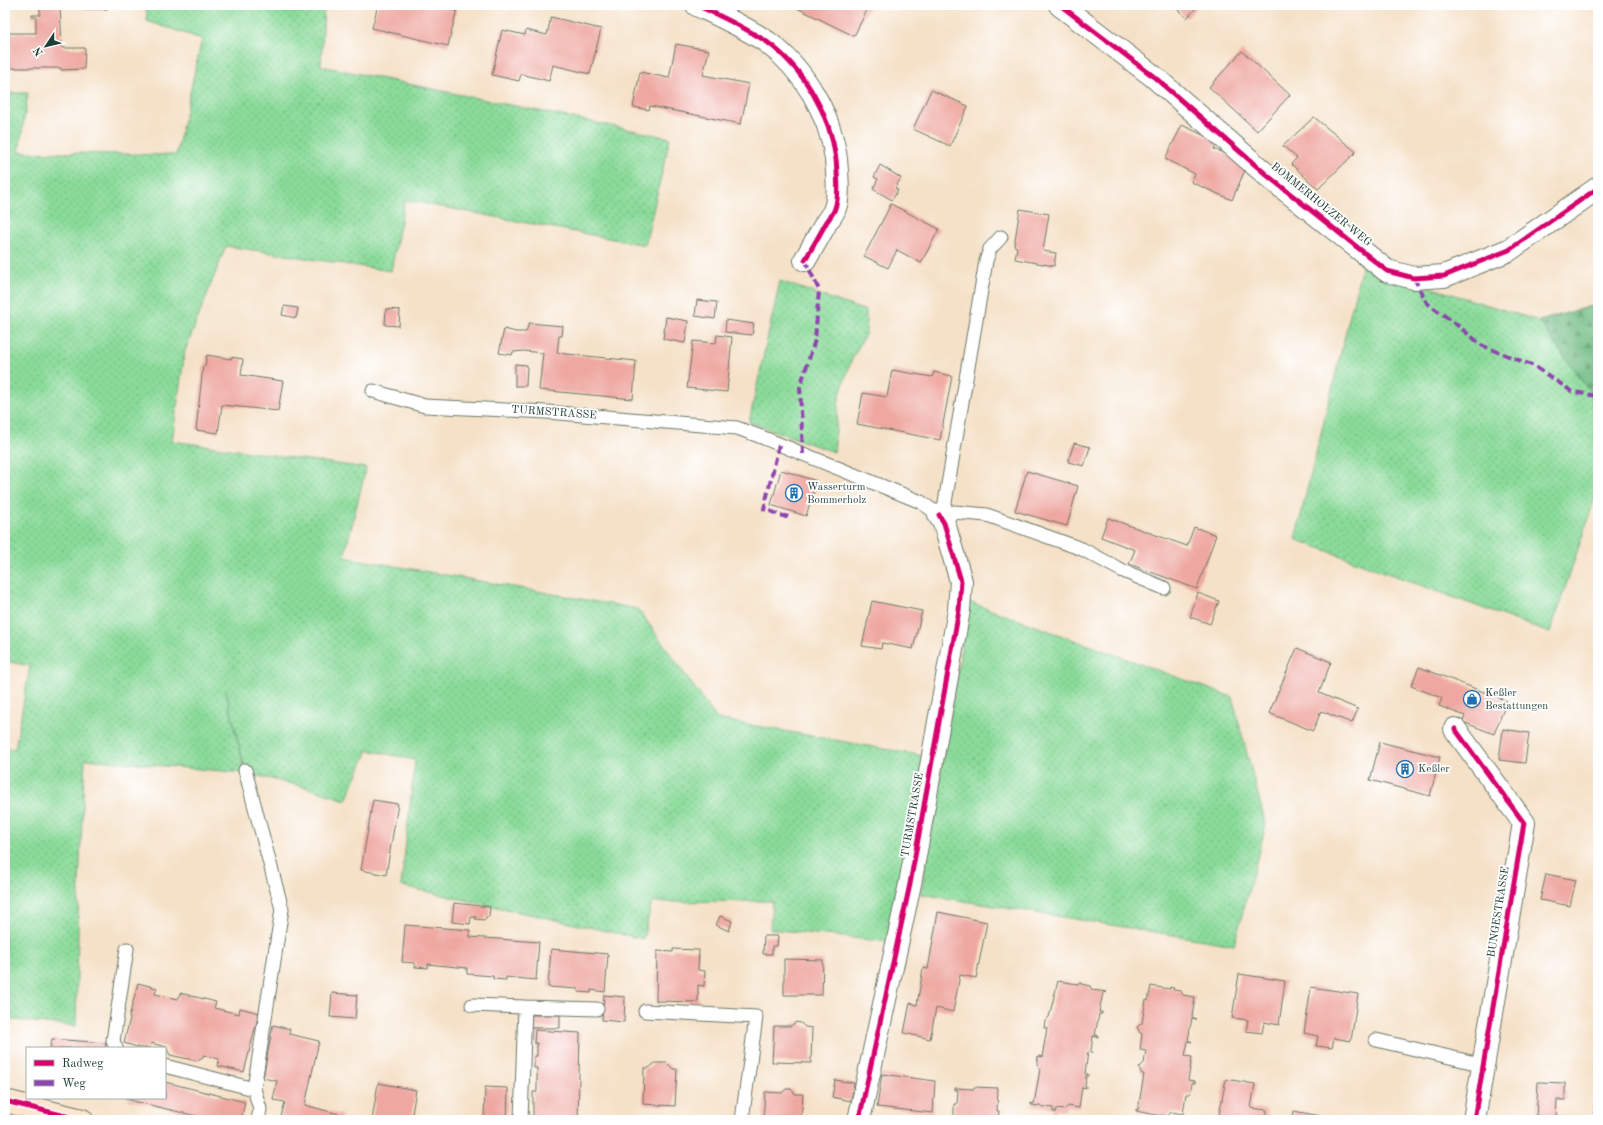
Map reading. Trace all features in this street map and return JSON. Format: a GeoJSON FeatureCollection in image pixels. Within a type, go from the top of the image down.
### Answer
{"type":"FeatureCollection","features":[{"type":"Feature","properties":{"kind":"main road"},"geometry":{"type":"LineString","coordinates":[[5,1101],[82,1120]]}},
{"type":"Feature","properties":{"kind":"street"},"geometry":{"type":"LineString","coordinates":[[697,5],[743,28],[766,42],[785,57],[802,75],[817,100],[827,123],[834,150],[838,180],[836,207],[805,260]]}},
{"type":"Feature","properties":{"kind":"street","name":"BOMMERHOLZER WEG"},"geometry":{"type":"LineString","coordinates":[[1060,5],[1153,76],[1268,176],[1387,272],[1414,278],[1444,276],[1502,253],[1509,250],[1598,188]]}},
{"type":"Feature","properties":{"kind":"street","name":"TURMSTRASSE"},"geometry":{"type":"LineString","coordinates":[[859,1120],[910,884],[960,610],[961,581],[944,523],[940,517]]}},
{"type":"Feature","properties":{"kind":"street","name":"BUNGESTRASSE"},"geometry":{"type":"LineString","coordinates":[[1455,729],[1524,823],[1474,1120]]}},
{"type":"Feature","properties":{"kind":"lane"},"geometry":{"type":"LineString","coordinates":[[1000,237],[990,248],[986,261],[940,517],[954,512],[987,515],[1082,549],[1121,570],[1164,588]]}},
{"type":"Feature","properties":{"kind":"lane","name":"TURMSTRASSE"},"geometry":{"type":"LineString","coordinates":[[373,391],[425,406],[547,412],[737,428],[921,502],[940,517]]}},
{"type":"Feature","properties":{"kind":"lane"},"geometry":{"type":"LineString","coordinates":[[245,770],[282,909],[254,1089],[260,1109],[258,1120]]}},
{"type":"Feature","properties":{"kind":"lane"},"geometry":{"type":"LineString","coordinates":[[116,1047],[113,1041],[127,948]]}},
{"type":"Feature","properties":{"kind":"lane"},"geometry":{"type":"LineString","coordinates":[[472,1005],[597,1009]]}},
{"type":"Feature","properties":{"kind":"lane"},"geometry":{"type":"LineString","coordinates":[[521,1120],[525,1007]]}},
{"type":"Feature","properties":{"kind":"lane"},"geometry":{"type":"LineString","coordinates":[[645,1011],[756,1017],[742,1120]]}},
{"type":"Feature","properties":{"kind":"lane"},"geometry":{"type":"LineString","coordinates":[[1376,1040],[1484,1064]]}},
{"type":"Feature","properties":{"kind":"lane"},"geometry":{"type":"LineString","coordinates":[[166,1066],[254,1089]]}},
{"type":"Feature","properties":{"kind":"path"},"geometry":{"type":"LineString","coordinates":[[1594,1120],[1595,1102],[1598,1103]]}},
{"type":"Feature","properties":{"kind":"green space"},"geometry":{"type":"Polygon","coordinates":[[[146,5],[324,5],[321,66],[670,138],[645,245],[405,200],[391,271],[226,246],[185,351],[172,441],[366,468],[344,557],[638,609],[717,719],[924,756],[889,942],[770,929],[772,901],[652,902],[643,939],[401,886],[415,760],[368,750],[346,800],[305,787],[246,773],[226,691],[245,773],[85,759],[79,882],[76,1026],[5,1019],[5,748],[15,749],[30,666],[5,661],[5,93],[28,93],[19,152],[176,155],[202,39],[147,21],[146,5]]]}},
{"type":"Feature","properties":{"kind":"green space"},"geometry":{"type":"Polygon","coordinates":[[[1362,266],[1539,321],[1592,395],[1598,450],[1598,489],[1550,633],[1295,539],[1362,266]]]}},
{"type":"Feature","properties":{"kind":"green space"},"geometry":{"type":"Polygon","coordinates":[[[780,281],[866,311],[866,333],[851,361],[839,397],[834,452],[749,422],[780,281]]]}},
{"type":"Feature","properties":{"kind":"green space"},"geometry":{"type":"Polygon","coordinates":[[[1598,304],[1598,445],[1592,395],[1539,321],[1598,304]]]}},
{"type":"Feature","properties":{"kind":"green space"},"geometry":{"type":"Polygon","coordinates":[[[969,602],[1232,697],[1266,825],[1234,945],[921,894],[969,602]]]}},
{"type":"Feature","properties":{"kind":"building"},"geometry":{"type":"Polygon","coordinates":[[[40,5],[60,5],[62,48],[85,48],[84,69],[61,70],[61,68],[5,68],[5,33],[36,33],[36,17],[32,17],[32,15],[40,15],[40,5]]]}},
{"type":"Feature","properties":{"kind":"building"},"geometry":{"type":"Polygon","coordinates":[[[84,5],[107,5],[107,9],[84,9],[84,5]]]}},
{"type":"Feature","properties":{"kind":"building"},"geometry":{"type":"Polygon","coordinates":[[[378,5],[458,5],[448,46],[372,28],[378,5]]]}},
{"type":"Feature","properties":{"kind":"building"},"geometry":{"type":"Polygon","coordinates":[[[1172,5],[1199,5],[1187,18],[1172,5]]]}},
{"type":"Feature","properties":{"kind":"building"},"geometry":{"type":"Polygon","coordinates":[[[793,6],[869,6],[854,36],[793,6]]]}},
{"type":"Feature","properties":{"kind":"building"},"geometry":{"type":"Polygon","coordinates":[[[551,17],[601,29],[590,74],[553,65],[549,81],[521,74],[519,81],[492,75],[502,30],[525,35],[526,30],[547,35],[551,17]]]}},
{"type":"Feature","properties":{"kind":"building"},"geometry":{"type":"Polygon","coordinates":[[[676,44],[709,50],[703,75],[749,84],[741,124],[650,106],[649,110],[633,107],[640,72],[669,78],[676,44]]]}},
{"type":"Feature","properties":{"kind":"building"},"geometry":{"type":"Polygon","coordinates":[[[1242,51],[1290,95],[1257,131],[1209,87],[1242,51]]]}},
{"type":"Feature","properties":{"kind":"building"},"geometry":{"type":"Polygon","coordinates":[[[931,90],[968,106],[950,146],[913,129],[931,90]]]}},
{"type":"Feature","properties":{"kind":"building"},"geometry":{"type":"Polygon","coordinates":[[[1314,117],[1356,152],[1318,189],[1291,164],[1297,158],[1283,146],[1314,117]]]}},
{"type":"Feature","properties":{"kind":"building"},"geometry":{"type":"Polygon","coordinates":[[[1182,125],[1218,142],[1214,149],[1248,163],[1232,200],[1191,182],[1195,174],[1165,159],[1182,125]]]}},
{"type":"Feature","properties":{"kind":"building"},"geometry":{"type":"Polygon","coordinates":[[[880,165],[901,178],[895,188],[898,190],[892,200],[873,189],[878,179],[874,177],[880,165]]]}},
{"type":"Feature","properties":{"kind":"building"},"geometry":{"type":"Polygon","coordinates":[[[891,204],[939,229],[921,263],[897,250],[888,268],[864,256],[891,204]]]}},
{"type":"Feature","properties":{"kind":"building"},"geometry":{"type":"Polygon","coordinates":[[[1020,209],[1049,214],[1043,251],[1056,253],[1054,266],[1015,259],[1017,247],[1014,246],[1020,209]]]}},
{"type":"Feature","properties":{"kind":"building"},"geometry":{"type":"Polygon","coordinates":[[[697,300],[717,302],[715,319],[695,316],[697,300]]]}},
{"type":"Feature","properties":{"kind":"building"},"geometry":{"type":"Polygon","coordinates":[[[284,306],[298,308],[296,318],[282,315],[284,306]]]}},
{"type":"Feature","properties":{"kind":"building"},"geometry":{"type":"Polygon","coordinates":[[[386,309],[400,310],[399,326],[385,325],[386,309]]]}},
{"type":"Feature","properties":{"kind":"building"},"geometry":{"type":"Polygon","coordinates":[[[666,317],[688,321],[685,343],[663,339],[666,317]]]}},
{"type":"Feature","properties":{"kind":"building"},"geometry":{"type":"Polygon","coordinates":[[[726,320],[754,324],[752,335],[725,332],[726,320]]]}},
{"type":"Feature","properties":{"kind":"building"},"geometry":{"type":"Polygon","coordinates":[[[529,323],[563,326],[562,336],[559,336],[557,353],[636,361],[633,399],[539,390],[543,353],[524,351],[513,352],[512,355],[499,353],[504,329],[516,332],[526,332],[529,323]]]}},
{"type":"Feature","properties":{"kind":"building"},"geometry":{"type":"Polygon","coordinates":[[[717,335],[732,337],[727,392],[687,388],[693,341],[716,343],[717,335]]]}},
{"type":"Feature","properties":{"kind":"building"},"geometry":{"type":"Polygon","coordinates":[[[207,355],[231,359],[231,357],[243,359],[241,375],[283,381],[278,411],[222,405],[218,433],[196,430],[203,366],[205,366],[207,355]]]}},
{"type":"Feature","properties":{"kind":"building"},"geometry":{"type":"Polygon","coordinates":[[[515,364],[527,365],[526,386],[515,386],[515,364]]]}},
{"type":"Feature","properties":{"kind":"building"},"geometry":{"type":"Polygon","coordinates":[[[892,370],[932,377],[934,372],[952,376],[940,440],[857,424],[863,393],[887,397],[892,370]]]}},
{"type":"Feature","properties":{"kind":"building"},"geometry":{"type":"Polygon","coordinates":[[[1074,443],[1090,447],[1084,466],[1068,462],[1074,443]]]}},
{"type":"Feature","properties":{"kind":"building","name":"Wasserturm Bommerholz"},"geometry":{"type":"Polygon","coordinates":[[[781,470],[817,481],[806,516],[771,505],[781,470]]]}},
{"type":"Feature","properties":{"kind":"building"},"geometry":{"type":"Polygon","coordinates":[[[1027,471],[1078,486],[1067,526],[1015,511],[1027,471]]]}},
{"type":"Feature","properties":{"kind":"building"},"geometry":{"type":"Polygon","coordinates":[[[1108,518],[1187,546],[1194,527],[1216,535],[1197,589],[1129,564],[1135,550],[1101,537],[1108,518]]]}},
{"type":"Feature","properties":{"kind":"building"},"geometry":{"type":"Polygon","coordinates":[[[1198,593],[1219,601],[1210,624],[1190,617],[1198,593]]]}},
{"type":"Feature","properties":{"kind":"building"},"geometry":{"type":"Polygon","coordinates":[[[872,601],[922,611],[913,649],[882,643],[881,649],[862,646],[872,601]]]}},
{"type":"Feature","properties":{"kind":"building"},"geometry":{"type":"Polygon","coordinates":[[[1297,648],[1331,662],[1319,693],[1358,709],[1352,723],[1321,711],[1313,731],[1269,713],[1297,648]]]}},
{"type":"Feature","properties":{"kind":"building","name":"Keßler Bestattungen"},"geometry":{"type":"Polygon","coordinates":[[[1419,667],[1507,701],[1494,734],[1463,722],[1465,716],[1439,706],[1442,698],[1411,686],[1419,667]]]}},
{"type":"Feature","properties":{"kind":"building"},"geometry":{"type":"Polygon","coordinates":[[[1503,729],[1529,733],[1525,763],[1499,760],[1503,729]]]}},
{"type":"Feature","properties":{"kind":"building","name":"Keßler"},"geometry":{"type":"Polygon","coordinates":[[[1380,742],[1440,757],[1430,796],[1370,780],[1380,742]]]}},
{"type":"Feature","properties":{"kind":"building"},"geometry":{"type":"Polygon","coordinates":[[[373,800],[398,804],[386,875],[361,870],[373,800]]]}},
{"type":"Feature","properties":{"kind":"building"},"geometry":{"type":"Polygon","coordinates":[[[1546,874],[1576,880],[1570,906],[1540,900],[1546,874]]]}},
{"type":"Feature","properties":{"kind":"building"},"geometry":{"type":"Polygon","coordinates":[[[454,903],[490,907],[489,917],[486,917],[485,920],[471,917],[470,924],[452,922],[454,903]]]}},
{"type":"Feature","properties":{"kind":"building"},"geometry":{"type":"Polygon","coordinates":[[[938,912],[987,922],[976,978],[960,975],[953,1012],[936,1008],[930,1039],[904,1033],[910,1003],[917,1005],[923,968],[928,969],[938,912]]]}},
{"type":"Feature","properties":{"kind":"building"},"geometry":{"type":"Polygon","coordinates":[[[720,916],[732,921],[729,931],[716,925],[720,916]]]}},
{"type":"Feature","properties":{"kind":"building"},"geometry":{"type":"Polygon","coordinates":[[[405,925],[470,930],[470,937],[539,942],[536,980],[506,977],[506,980],[493,979],[493,976],[467,974],[467,968],[428,964],[428,968],[415,967],[415,963],[402,962],[405,925]]]}},
{"type":"Feature","properties":{"kind":"building"},"geometry":{"type":"Polygon","coordinates":[[[764,936],[778,936],[777,946],[772,946],[772,954],[763,954],[764,936]]]}},
{"type":"Feature","properties":{"kind":"building"},"geometry":{"type":"Polygon","coordinates":[[[551,949],[608,954],[605,992],[591,990],[591,993],[578,992],[578,989],[548,987],[551,949]]]}},
{"type":"Feature","properties":{"kind":"building"},"geometry":{"type":"Polygon","coordinates":[[[673,949],[699,950],[698,970],[705,971],[704,986],[698,985],[698,1002],[656,1001],[657,951],[673,952],[673,949]]]}},
{"type":"Feature","properties":{"kind":"building"},"geometry":{"type":"Polygon","coordinates":[[[784,959],[823,960],[822,995],[784,995],[784,959]]]}},
{"type":"Feature","properties":{"kind":"building"},"geometry":{"type":"Polygon","coordinates":[[[1239,974],[1285,981],[1279,1025],[1264,1022],[1262,1033],[1246,1031],[1248,1020],[1232,1018],[1239,974]]]}},
{"type":"Feature","properties":{"kind":"building"},"geometry":{"type":"Polygon","coordinates":[[[1058,981],[1078,984],[1081,983],[1090,986],[1092,990],[1107,992],[1103,993],[1099,1012],[1102,1012],[1102,1014],[1099,1014],[1095,1035],[1098,1035],[1098,1037],[1093,1036],[1092,1053],[1088,1052],[1085,1074],[1088,1074],[1088,1076],[1086,1076],[1086,1088],[1082,1087],[1079,1108],[1068,1106],[1064,1110],[1056,1109],[1056,1112],[1053,1112],[1053,1108],[1031,1105],[1031,1103],[1034,1104],[1040,1069],[1037,1064],[1038,1056],[1042,1057],[1047,1028],[1044,1028],[1045,1021],[1049,1017],[1058,981]]]}},
{"type":"Feature","properties":{"kind":"building"},"geometry":{"type":"Polygon","coordinates":[[[138,983],[157,988],[155,994],[178,999],[180,993],[216,1002],[214,1008],[239,1014],[240,1008],[259,1013],[244,1072],[218,1066],[219,1059],[203,1055],[203,1058],[197,1061],[170,1055],[166,1047],[151,1043],[150,1047],[137,1047],[124,1043],[138,983]]]}},
{"type":"Feature","properties":{"kind":"building"},"geometry":{"type":"Polygon","coordinates":[[[1151,986],[1170,989],[1170,987],[1174,988],[1173,990],[1181,991],[1183,995],[1195,997],[1192,1017],[1196,1019],[1192,1018],[1188,1040],[1192,1042],[1188,1041],[1185,1056],[1192,1057],[1188,1080],[1195,1081],[1195,1083],[1192,1083],[1190,1094],[1186,1094],[1183,1114],[1171,1112],[1168,1116],[1161,1116],[1136,1111],[1136,1109],[1138,1110],[1144,1074],[1142,1074],[1139,1068],[1144,1063],[1146,1051],[1140,1050],[1142,1034],[1137,1027],[1142,1023],[1146,1000],[1148,1001],[1151,986]]]}},
{"type":"Feature","properties":{"kind":"building"},"geometry":{"type":"Polygon","coordinates":[[[1311,987],[1358,994],[1351,1041],[1334,1038],[1332,1048],[1316,1046],[1318,1036],[1304,1033],[1311,987]]]}},
{"type":"Feature","properties":{"kind":"building"},"geometry":{"type":"Polygon","coordinates":[[[332,993],[357,995],[355,1019],[330,1017],[332,993]]]}},
{"type":"Feature","properties":{"kind":"building"},"geometry":{"type":"Polygon","coordinates":[[[604,995],[625,997],[624,1022],[602,1020],[604,995]]]}},
{"type":"Feature","properties":{"kind":"building"},"geometry":{"type":"Polygon","coordinates":[[[531,1015],[560,1015],[560,1028],[531,1028],[531,1015]]]}},
{"type":"Feature","properties":{"kind":"building"},"geometry":{"type":"Polygon","coordinates":[[[796,1022],[801,1023],[805,1027],[812,1028],[811,1063],[772,1062],[774,1026],[791,1026],[796,1022]]]}},
{"type":"Feature","properties":{"kind":"building"},"geometry":{"type":"Polygon","coordinates":[[[273,1025],[290,1029],[289,1034],[319,1041],[305,1105],[342,1115],[341,1120],[280,1120],[285,1102],[273,1100],[277,1081],[263,1078],[273,1025]]]}},
{"type":"Feature","properties":{"kind":"building"},"geometry":{"type":"Polygon","coordinates":[[[535,1030],[580,1033],[578,1120],[536,1120],[536,1116],[533,1116],[533,1092],[537,1092],[537,1068],[534,1068],[534,1056],[537,1056],[537,1043],[534,1043],[535,1030]]]}},
{"type":"Feature","properties":{"kind":"building"},"geometry":{"type":"Polygon","coordinates":[[[52,1039],[106,1043],[105,1047],[50,1047],[52,1039]]]}},
{"type":"Feature","properties":{"kind":"building"},"geometry":{"type":"Polygon","coordinates":[[[655,1063],[667,1063],[673,1069],[677,1069],[675,1106],[643,1104],[644,1068],[649,1068],[655,1063]]]}},
{"type":"Feature","properties":{"kind":"building"},"geometry":{"type":"Polygon","coordinates":[[[882,1074],[935,1081],[933,1113],[877,1107],[882,1074]]]}},
{"type":"Feature","properties":{"kind":"building"},"geometry":{"type":"Polygon","coordinates":[[[1226,1079],[1255,1084],[1251,1108],[1267,1110],[1266,1120],[1218,1120],[1226,1079]]]}},
{"type":"Feature","properties":{"kind":"building"},"geometry":{"type":"Polygon","coordinates":[[[835,1080],[854,1083],[851,1101],[832,1097],[835,1080]]]}},
{"type":"Feature","properties":{"kind":"building"},"geometry":{"type":"Polygon","coordinates":[[[166,1082],[245,1102],[241,1120],[213,1120],[125,1099],[166,1099],[166,1082]]]}},
{"type":"Feature","properties":{"kind":"building"},"geometry":{"type":"Polygon","coordinates":[[[1538,1082],[1565,1083],[1565,1100],[1557,1100],[1556,1116],[1583,1117],[1583,1120],[1536,1120],[1538,1082]]]}},
{"type":"Feature","properties":{"kind":"building"},"geometry":{"type":"Polygon","coordinates":[[[378,1083],[416,1090],[411,1120],[372,1120],[378,1083]]]}},
{"type":"Feature","properties":{"kind":"building"},"geometry":{"type":"Polygon","coordinates":[[[485,1087],[508,1088],[507,1120],[484,1120],[485,1087]]]}},
{"type":"Feature","properties":{"kind":"building"},"geometry":{"type":"Polygon","coordinates":[[[974,1087],[998,1088],[998,1120],[956,1120],[956,1117],[954,1117],[954,1104],[957,1104],[958,1090],[955,1090],[955,1088],[974,1089],[974,1087]]]}},
{"type":"Feature","properties":{"kind":"building"},"geometry":{"type":"Polygon","coordinates":[[[786,1089],[791,1089],[795,1094],[803,1094],[801,1120],[763,1120],[765,1092],[782,1093],[786,1089]]]}},
{"type":"Feature","properties":{"kind":"building"},"geometry":{"type":"Polygon","coordinates":[[[1294,1111],[1325,1117],[1327,1120],[1292,1120],[1294,1111]]]}},
{"type":"Feature","properties":{"kind":"marked path"},"geometry":{"type":"LineString","coordinates":[[803,454],[800,387],[815,340],[819,290],[805,260]]}},
{"type":"Feature","properties":{"kind":"marked path"},"geometry":{"type":"LineString","coordinates":[[1414,278],[1427,303],[1483,346],[1534,366],[1573,392],[1598,396]]}},
{"type":"Feature","properties":{"kind":"marked path"},"geometry":{"type":"LineString","coordinates":[[779,445],[764,509],[786,517],[788,511]]}},
{"type":"Feature","properties":{"kind":"cycle path"},"geometry":{"type":"LineString","coordinates":[[697,5],[750,31],[767,42],[793,65],[804,79],[821,109],[833,142],[836,159],[838,184],[837,203],[834,212],[805,260]]}},
{"type":"Feature","properties":{"kind":"cycle path"},"geometry":{"type":"LineString","coordinates":[[1060,5],[1153,76],[1268,176],[1387,271],[1414,278],[1444,276],[1509,250],[1598,188]]}},
{"type":"Feature","properties":{"kind":"cycle path"},"geometry":{"type":"LineString","coordinates":[[859,1120],[910,884],[959,610],[961,581],[944,523],[939,515]]}},
{"type":"Feature","properties":{"kind":"cycle path"},"geometry":{"type":"LineString","coordinates":[[1455,729],[1524,823],[1474,1120]]}},
{"type":"Feature","properties":{"kind":"cycle path"},"geometry":{"type":"LineString","coordinates":[[5,1101],[82,1120]]}},
{"type":"Feature","properties":{"kind":"place","name":"Wasserturm Bommerholz"},"geometry":{"type":"Point","coordinates":[794,493]}},
{"type":"Feature","properties":{"kind":"place","name":"Keßler Bestattungen"},"geometry":{"type":"Point","coordinates":[1472,699]}},
{"type":"Feature","properties":{"kind":"place","name":"Keßler"},"geometry":{"type":"Point","coordinates":[1405,769]}}]}
